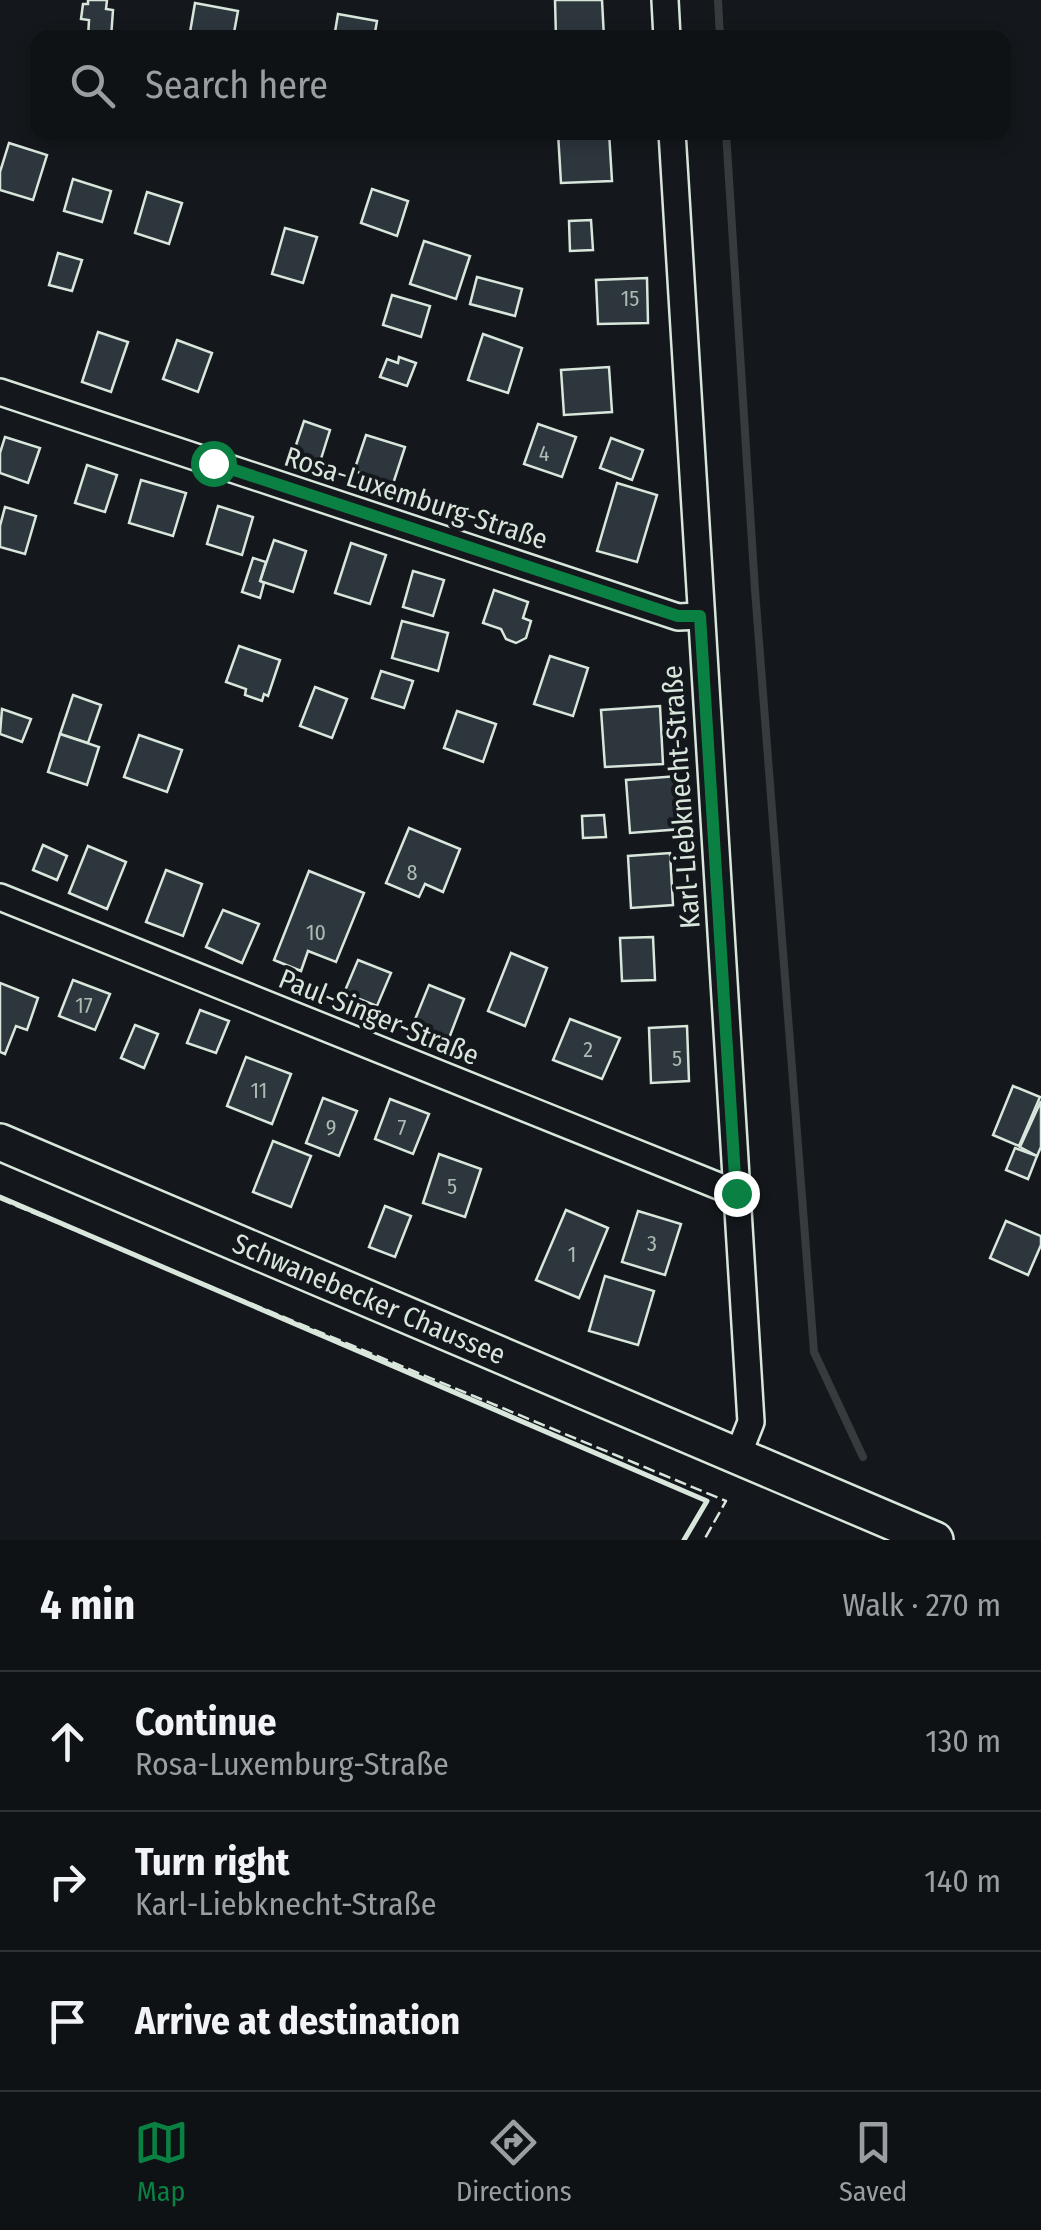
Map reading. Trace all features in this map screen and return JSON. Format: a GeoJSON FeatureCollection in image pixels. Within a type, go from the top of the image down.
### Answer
{"type":"FeatureCollection","features":[{"type":"Feature","properties":{"kind":"main road","name":"Schwanebecker Chaussee"},"geometry":{"type":"LineString","coordinates":[[0,1142],[936,1540]]}},
{"type":"Feature","properties":{"kind":"street"},"geometry":{"type":"LineString","coordinates":[[665,0],[667,30]]}},
{"type":"Feature","properties":{"kind":"street","name":"Karl-Liebknecht-Straße"},"geometry":{"type":"LineString","coordinates":[[672,140],[751,1422],[738,1455]]}},
{"type":"Feature","properties":{"kind":"street","name":"Rosa-Luxemburg-Straße"},"geometry":{"type":"LineString","coordinates":[[0,392],[678,616],[700,616]]}},
{"type":"Feature","properties":{"kind":"street","name":"Paul-Singer-Straße"},"geometry":{"type":"LineString","coordinates":[[0,897],[736,1193]]}},
{"type":"Feature","properties":{"kind":"building"},"geometry":{"type":"Polygon","coordinates":[[[88,0],[107,0],[106,9],[113,10],[112,30],[88,30],[89,20],[81,19],[83,4],[88,4],[88,0]]]}},
{"type":"Feature","properties":{"kind":"building"},"geometry":{"type":"Polygon","coordinates":[[[555,0],[602,0],[604,30],[556,30],[555,0]]]}},
{"type":"Feature","properties":{"kind":"building"},"geometry":{"type":"Polygon","coordinates":[[[195,3],[238,11],[234,30],[190,30],[195,3]]]}},
{"type":"Feature","properties":{"kind":"building"},"geometry":{"type":"Polygon","coordinates":[[[338,14],[377,21],[375,30],[335,30],[338,14]]]}},
{"type":"Feature","properties":{"kind":"building"},"geometry":{"type":"Polygon","coordinates":[[[558,140],[609,140],[612,181],[561,183],[558,140]]]}},
{"type":"Feature","properties":{"kind":"building"},"geometry":{"type":"Polygon","coordinates":[[[9,143],[47,155],[33,200],[0,190],[0,172],[9,143]]]}},
{"type":"Feature","properties":{"kind":"building"},"geometry":{"type":"Polygon","coordinates":[[[73,179],[111,191],[102,222],[64,211],[73,179]]]}},
{"type":"Feature","properties":{"kind":"building"},"geometry":{"type":"Polygon","coordinates":[[[372,189],[408,201],[397,236],[361,223],[372,189]]]}},
{"type":"Feature","properties":{"kind":"building"},"geometry":{"type":"Polygon","coordinates":[[[147,192],[182,203],[169,244],[135,233],[147,192]]]}},
{"type":"Feature","properties":{"kind":"building"},"geometry":{"type":"Polygon","coordinates":[[[591,220],[593,250],[570,251],[569,221],[591,220]]]}},
{"type":"Feature","properties":{"kind":"building"},"geometry":{"type":"Polygon","coordinates":[[[285,228],[317,237],[303,283],[272,274],[285,228]]]}},
{"type":"Feature","properties":{"kind":"building"},"geometry":{"type":"Polygon","coordinates":[[[424,241],[470,256],[456,299],[410,284],[424,241]]]}},
{"type":"Feature","properties":{"kind":"building"},"geometry":{"type":"Polygon","coordinates":[[[58,253],[82,260],[72,291],[49,285],[58,253]]]}},
{"type":"Feature","properties":{"kind":"building"},"geometry":{"type":"Polygon","coordinates":[[[477,277],[522,289],[515,316],[470,304],[477,277]]]}},
{"type":"Feature","properties":{"kind":"building"},"geometry":{"type":"Polygon","coordinates":[[[647,278],[648,323],[598,324],[596,280],[647,278]]]}},
{"type":"Feature","properties":{"kind":"building"},"geometry":{"type":"Polygon","coordinates":[[[392,295],[430,306],[421,337],[383,325],[392,295]]]}},
{"type":"Feature","properties":{"kind":"building"},"geometry":{"type":"Polygon","coordinates":[[[98,332],[128,342],[111,392],[82,382],[98,332]]]}},
{"type":"Feature","properties":{"kind":"building"},"geometry":{"type":"Polygon","coordinates":[[[483,334],[522,348],[508,393],[468,380],[483,334]]]}},
{"type":"Feature","properties":{"kind":"building"},"geometry":{"type":"Polygon","coordinates":[[[177,340],[212,353],[198,392],[163,379],[177,340]]]}},
{"type":"Feature","properties":{"kind":"building"},"geometry":{"type":"Polygon","coordinates":[[[399,357],[416,363],[407,386],[380,377],[387,359],[398,363],[399,357]]]}},
{"type":"Feature","properties":{"kind":"building"},"geometry":{"type":"Polygon","coordinates":[[[609,367],[612,412],[564,415],[561,370],[609,367]]]}},
{"type":"Feature","properties":{"kind":"building"},"geometry":{"type":"Polygon","coordinates":[[[304,421],[330,430],[320,462],[293,454],[304,421]]]}},
{"type":"Feature","properties":{"kind":"building"},"geometry":{"type":"Polygon","coordinates":[[[538,424],[576,437],[562,477],[524,464],[538,424]]]}},
{"type":"Feature","properties":{"kind":"building"},"geometry":{"type":"Polygon","coordinates":[[[366,435],[405,447],[393,484],[354,471],[366,435]]]}},
{"type":"Feature","properties":{"kind":"building"},"geometry":{"type":"Polygon","coordinates":[[[5,437],[40,448],[28,483],[0,473],[5,437]]]}},
{"type":"Feature","properties":{"kind":"building"},"geometry":{"type":"Polygon","coordinates":[[[611,438],[643,450],[632,480],[600,468],[611,438]]]}},
{"type":"Feature","properties":{"kind":"building"},"geometry":{"type":"Polygon","coordinates":[[[87,465],[117,475],[105,512],[75,503],[87,465]]]}},
{"type":"Feature","properties":{"kind":"building"},"geometry":{"type":"Polygon","coordinates":[[[141,480],[186,493],[173,536],[129,523],[141,480]]]}},
{"type":"Feature","properties":{"kind":"building"},"geometry":{"type":"Polygon","coordinates":[[[617,483],[657,495],[637,562],[597,551],[617,483]]]}},
{"type":"Feature","properties":{"kind":"building"},"geometry":{"type":"Polygon","coordinates":[[[218,506],[253,517],[242,555],[207,544],[218,506]]]}},
{"type":"Feature","properties":{"kind":"building"},"geometry":{"type":"Polygon","coordinates":[[[5,507],[36,516],[25,554],[0,547],[5,507]]]}},
{"type":"Feature","properties":{"kind":"building"},"geometry":{"type":"Polygon","coordinates":[[[274,540],[306,551],[293,592],[260,581],[274,540]]]}},
{"type":"Feature","properties":{"kind":"building"},"geometry":{"type":"Polygon","coordinates":[[[351,543],[386,555],[370,604],[335,593],[351,543]]]}},
{"type":"Feature","properties":{"kind":"building"},"geometry":{"type":"Polygon","coordinates":[[[253,558],[266,562],[260,598],[242,592],[253,558]]]}},
{"type":"Feature","properties":{"kind":"building"},"geometry":{"type":"Polygon","coordinates":[[[413,571],[444,580],[433,616],[403,607],[413,571]]]}},
{"type":"Feature","properties":{"kind":"building"},"geometry":{"type":"Polygon","coordinates":[[[494,590],[528,602],[523,618],[531,621],[526,638],[516,643],[506,639],[501,629],[483,623],[494,590]]]}},
{"type":"Feature","properties":{"kind":"building"},"geometry":{"type":"Polygon","coordinates":[[[402,621],[448,633],[438,671],[392,658],[402,621]]]}},
{"type":"Feature","properties":{"kind":"building"},"geometry":{"type":"Polygon","coordinates":[[[239,646],[280,660],[268,696],[264,694],[262,701],[245,695],[246,689],[226,682],[239,646]]]}},
{"type":"Feature","properties":{"kind":"building"},"geometry":{"type":"Polygon","coordinates":[[[550,656],[588,668],[573,716],[534,704],[550,656]]]}},
{"type":"Feature","properties":{"kind":"building"},"geometry":{"type":"Polygon","coordinates":[[[381,671],[413,681],[404,708],[372,698],[381,671]]]}},
{"type":"Feature","properties":{"kind":"building"},"geometry":{"type":"Polygon","coordinates":[[[315,687],[347,699],[332,738],[300,726],[315,687]]]}},
{"type":"Feature","properties":{"kind":"building"},"geometry":{"type":"Polygon","coordinates":[[[73,695],[101,705],[88,743],[60,734],[73,695]]]}},
{"type":"Feature","properties":{"kind":"building"},"geometry":{"type":"Polygon","coordinates":[[[660,706],[663,764],[605,767],[601,710],[660,706]]]}},
{"type":"Feature","properties":{"kind":"building"},"geometry":{"type":"Polygon","coordinates":[[[2,709],[31,719],[22,742],[0,734],[2,709]]]}},
{"type":"Feature","properties":{"kind":"building"},"geometry":{"type":"Polygon","coordinates":[[[457,711],[496,724],[483,762],[444,748],[457,711]]]}},
{"type":"Feature","properties":{"kind":"building"},"geometry":{"type":"Polygon","coordinates":[[[60,734],[99,747],[87,785],[48,772],[60,734]]]}},
{"type":"Feature","properties":{"kind":"building"},"geometry":{"type":"Polygon","coordinates":[[[139,735],[182,750],[167,792],[124,777],[139,735]]]}},
{"type":"Feature","properties":{"kind":"building"},"geometry":{"type":"Polygon","coordinates":[[[678,776],[682,829],[630,833],[626,780],[678,776]]]}},
{"type":"Feature","properties":{"kind":"building"},"geometry":{"type":"Polygon","coordinates":[[[604,815],[606,837],[583,838],[582,816],[604,815]]]}},
{"type":"Feature","properties":{"kind":"building"},"geometry":{"type":"Polygon","coordinates":[[[409,828],[460,849],[443,892],[425,884],[419,897],[386,883],[409,828]]]}},
{"type":"Feature","properties":{"kind":"building"},"geometry":{"type":"Polygon","coordinates":[[[43,845],[67,856],[57,880],[33,870],[43,845]]]}},
{"type":"Feature","properties":{"kind":"building"},"geometry":{"type":"Polygon","coordinates":[[[88,846],[126,862],[107,909],[69,893],[88,846]]]}},
{"type":"Feature","properties":{"kind":"building"},"geometry":{"type":"Polygon","coordinates":[[[670,853],[673,905],[631,908],[628,856],[670,853]]]}},
{"type":"Feature","properties":{"kind":"building"},"geometry":{"type":"Polygon","coordinates":[[[166,870],[202,884],[183,936],[146,922],[166,870]]]}},
{"type":"Feature","properties":{"kind":"building"},"geometry":{"type":"Polygon","coordinates":[[[309,871],[364,893],[336,962],[308,951],[301,971],[274,960],[309,871]]]}},
{"type":"Feature","properties":{"kind":"building"},"geometry":{"type":"Polygon","coordinates":[[[223,910],[259,924],[242,963],[206,947],[223,910]]]}},
{"type":"Feature","properties":{"kind":"building"},"geometry":{"type":"Polygon","coordinates":[[[653,937],[655,980],[622,981],[620,938],[653,937]]]}},
{"type":"Feature","properties":{"kind":"building"},"geometry":{"type":"Polygon","coordinates":[[[511,953],[547,968],[525,1026],[488,1011],[511,953]]]}},
{"type":"Feature","properties":{"kind":"building"},"geometry":{"type":"Polygon","coordinates":[[[358,960],[391,973],[377,1006],[344,993],[358,960]]]}},
{"type":"Feature","properties":{"kind":"building"},"geometry":{"type":"Polygon","coordinates":[[[73,980],[110,994],[95,1030],[59,1016],[73,980]]]}},
{"type":"Feature","properties":{"kind":"building"},"geometry":{"type":"Polygon","coordinates":[[[0,983],[38,998],[27,1030],[16,1026],[5,1054],[0,1052],[0,983]]]}},
{"type":"Feature","properties":{"kind":"building"},"geometry":{"type":"Polygon","coordinates":[[[429,985],[464,999],[448,1041],[412,1027],[429,985]]]}},
{"type":"Feature","properties":{"kind":"building"},"geometry":{"type":"Polygon","coordinates":[[[200,1010],[229,1021],[216,1053],[187,1043],[200,1010]]]}},
{"type":"Feature","properties":{"kind":"building"},"geometry":{"type":"Polygon","coordinates":[[[570,1019],[620,1038],[602,1079],[553,1060],[570,1019]]]}},
{"type":"Feature","properties":{"kind":"building"},"geometry":{"type":"Polygon","coordinates":[[[135,1025],[158,1034],[144,1068],[121,1058],[135,1025]]]}},
{"type":"Feature","properties":{"kind":"building"},"geometry":{"type":"Polygon","coordinates":[[[687,1026],[689,1081],[651,1083],[649,1028],[687,1026]]]}},
{"type":"Feature","properties":{"kind":"building"},"geometry":{"type":"Polygon","coordinates":[[[246,1057],[291,1074],[272,1124],[227,1106],[246,1057]]]}},
{"type":"Feature","properties":{"kind":"building"},"geometry":{"type":"Polygon","coordinates":[[[1013,1086],[1040,1097],[1019,1146],[993,1135],[1013,1086]]]}},
{"type":"Feature","properties":{"kind":"building"},"geometry":{"type":"Polygon","coordinates":[[[323,1098],[357,1111],[339,1156],[306,1143],[323,1098]]]}},
{"type":"Feature","properties":{"kind":"building"},"geometry":{"type":"Polygon","coordinates":[[[390,1099],[429,1114],[413,1154],[375,1139],[390,1099]]]}},
{"type":"Feature","properties":{"kind":"building"},"geometry":{"type":"Polygon","coordinates":[[[1041,1101],[1041,1147],[1037,1156],[1020,1147],[1041,1101]]]}},
{"type":"Feature","properties":{"kind":"building"},"geometry":{"type":"Polygon","coordinates":[[[273,1141],[311,1156],[291,1207],[253,1192],[273,1141]]]}},
{"type":"Feature","properties":{"kind":"building"},"geometry":{"type":"Polygon","coordinates":[[[1015,1148],[1037,1156],[1028,1179],[1006,1170],[1015,1148]]]}},
{"type":"Feature","properties":{"kind":"building"},"geometry":{"type":"Polygon","coordinates":[[[439,1154],[481,1169],[465,1217],[423,1203],[439,1154]]]}},
{"type":"Feature","properties":{"kind":"building"},"geometry":{"type":"Polygon","coordinates":[[[385,1206],[411,1216],[395,1257],[369,1247],[385,1206]]]}},
{"type":"Feature","properties":{"kind":"building"},"geometry":{"type":"Polygon","coordinates":[[[566,1210],[608,1228],[579,1298],[536,1280],[566,1210]]]}},
{"type":"Feature","properties":{"kind":"building"},"geometry":{"type":"Polygon","coordinates":[[[638,1211],[681,1224],[665,1275],[622,1262],[638,1211]]]}},
{"type":"Feature","properties":{"kind":"building"},"geometry":{"type":"Polygon","coordinates":[[[1006,1221],[1041,1236],[1028,1275],[990,1258],[1006,1221]]]}},
{"type":"Feature","properties":{"kind":"building"},"geometry":{"type":"Polygon","coordinates":[[[605,1276],[654,1291],[638,1345],[589,1331],[605,1276]]]}},
{"type":"Feature","properties":{"kind":"waterway"},"geometry":{"type":"LineString","coordinates":[[718,0],[720,30]]}},
{"type":"Feature","properties":{"kind":"waterway"},"geometry":{"type":"LineString","coordinates":[[727,140],[755,590],[814,1352],[863,1457]]}},
{"type":"Feature","properties":{"kind":"fence"},"geometry":{"type":"LineString","coordinates":[[0,1199],[726,1501],[704,1540]]}},
{"type":"Feature","properties":{"kind":"wall"},"geometry":{"type":"LineString","coordinates":[[0,1197],[707,1501],[684,1540]]}},
{"type":"Feature","properties":{"kind":"route"},"geometry":{"type":"LineString","coordinates":[[213,463],[678,616],[700,616],[736,1193]]}}]}
